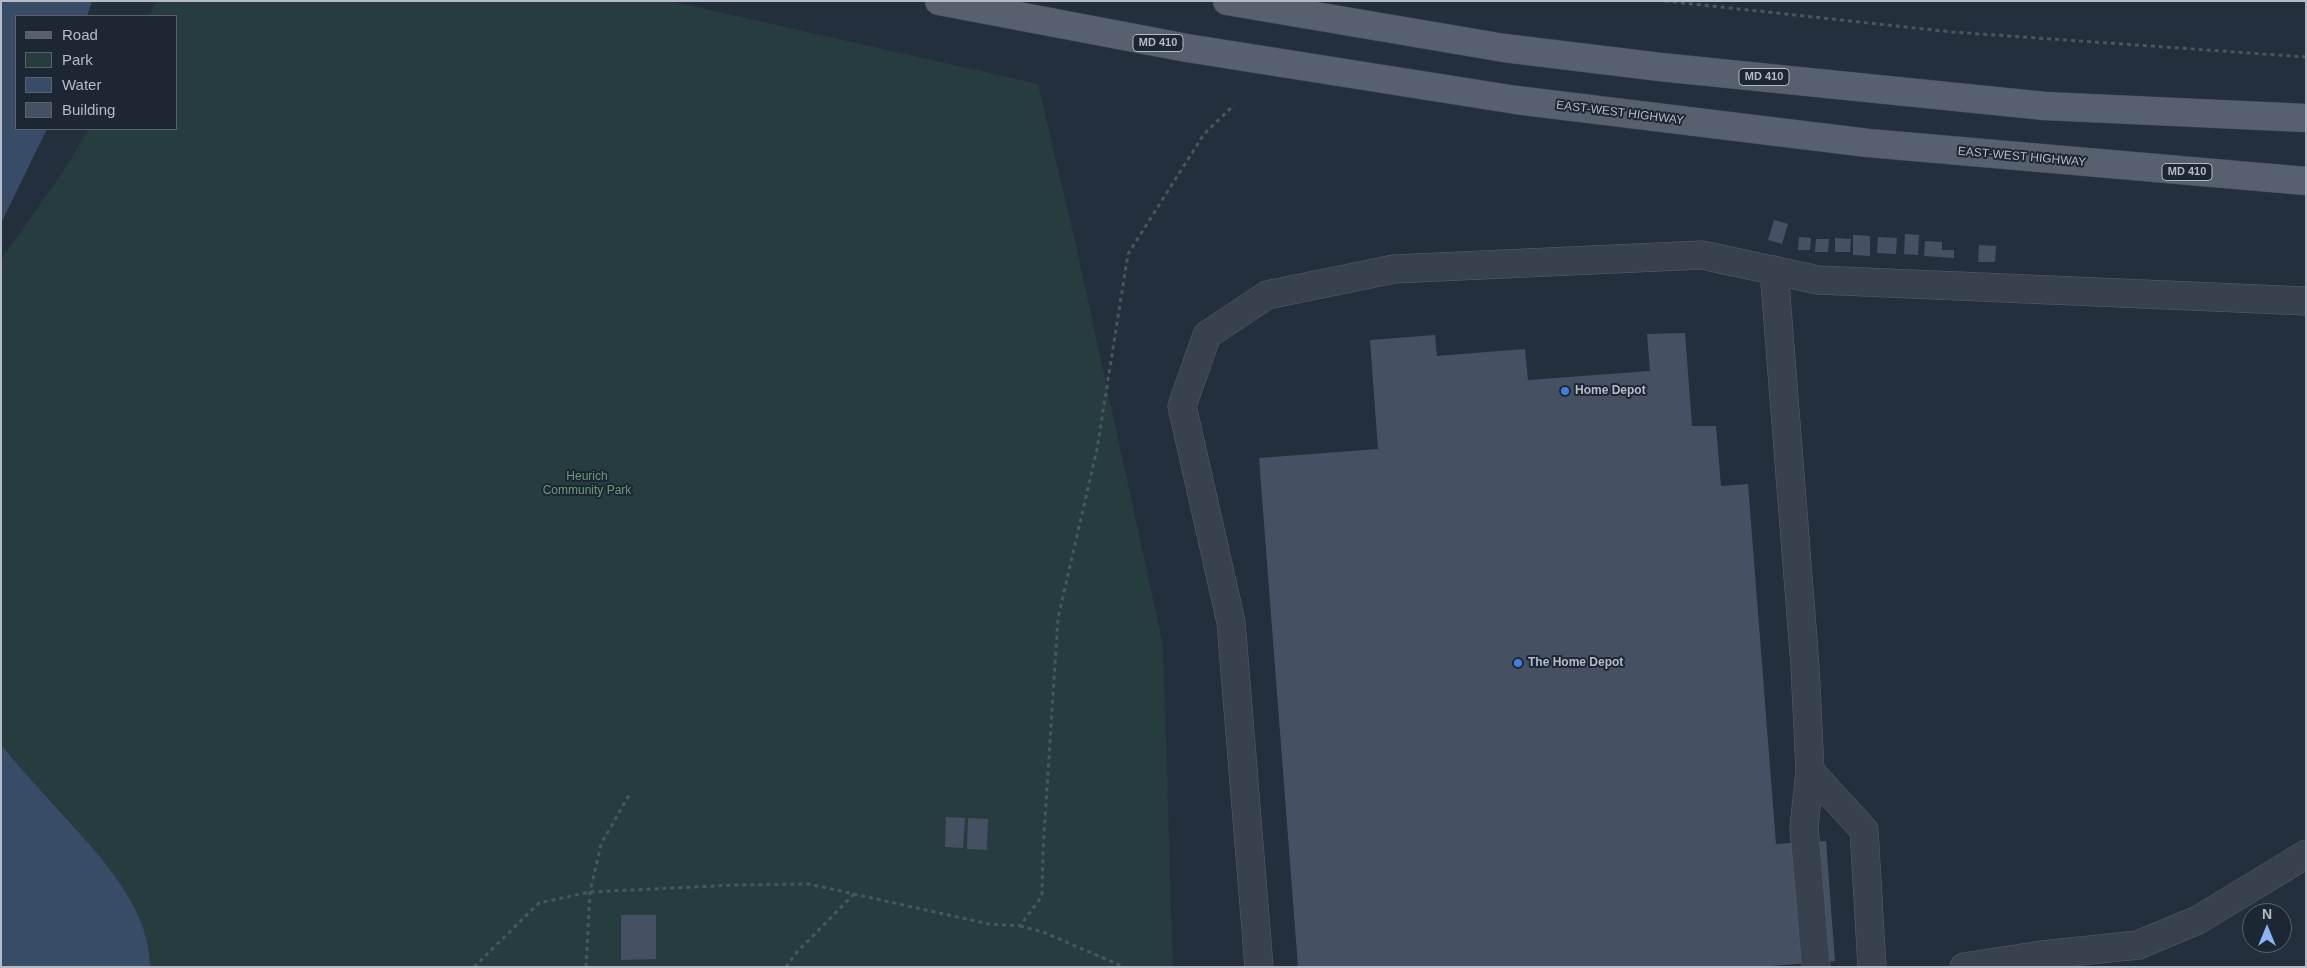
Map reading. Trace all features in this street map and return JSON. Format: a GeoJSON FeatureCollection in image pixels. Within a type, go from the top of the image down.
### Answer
{"type":"FeatureCollection","features":[{"type":"Feature","properties":{"kind":"main road","name":"EAST-WEST HIGHWAY"},"geometry":{"type":"LineString","coordinates":[[939,1],[1187,48],[1516,100],[1868,143],[2306,181]]}},
{"type":"Feature","properties":{"kind":"main road","name":"MD 410"},"geometry":{"type":"LineString","coordinates":[[1227,1],[1504,48],[1660,67],[2045,106],[2306,118]]}},
{"type":"Feature","properties":{"kind":"lane"},"geometry":{"type":"LineString","coordinates":[[1259,967],[1232,622],[1182,406],[1207,335],[1267,295],[1394,269],[1702,255],[1818,280],[2306,301]]}},
{"type":"Feature","properties":{"kind":"lane"},"geometry":{"type":"LineString","coordinates":[[1774,270],[1805,666],[1810,771],[1804,828],[1816,967]]}},
{"type":"Feature","properties":{"kind":"lane"},"geometry":{"type":"LineString","coordinates":[[1810,771],[1864,830],[1872,967]]}},
{"type":"Feature","properties":{"kind":"lane"},"geometry":{"type":"LineString","coordinates":[[1964,967],[2042,955],[2138,945],[2198,920],[2306,854]]}},
{"type":"Feature","properties":{"kind":"path"},"geometry":{"type":"LineString","coordinates":[[1665,1],[1952,32],[2306,57]]}},
{"type":"Feature","properties":{"kind":"path"},"geometry":{"type":"LineString","coordinates":[[1020,926],[1042,896],[1042,850],[1058,618],[1096,449],[1128,254],[1204,134],[1234,105]]}},
{"type":"Feature","properties":{"kind":"path"},"geometry":{"type":"LineString","coordinates":[[586,967],[590,892],[601,844],[630,792]]}},
{"type":"Feature","properties":{"kind":"path"},"geometry":{"type":"LineString","coordinates":[[474,967],[539,903],[590,892],[735,885],[809,884],[989,924],[1020,926],[1043,932],[1124,967]]}},
{"type":"Feature","properties":{"kind":"path"},"geometry":{"type":"LineString","coordinates":[[786,967],[797,952],[854,894]]}},
{"type":"Feature","properties":{"kind":"green space","name":"Heurich Community Park"},"geometry":{"type":"Polygon","coordinates":[[[157,1],[670,1],[1038,84],[1075,241],[1163,645],[1173,967],[1,967],[1,260],[69,163],[87,130],[178,130],[178,15],[150,15],[157,1]]]}},
{"type":"Feature","properties":{"kind":"water"},"geometry":{"type":"Polygon","coordinates":[[[1,1],[92,1],[87,15],[15,15],[15,130],[47,130],[1,223],[1,1]]]}},
{"type":"Feature","properties":{"kind":"water"},"geometry":{"type":"Polygon","coordinates":[[[1,745],[90,845],[119,882],[132,902],[141,923],[148,945],[150,967],[1,967],[1,745]]]}},
{"type":"Feature","properties":{"kind":"building"},"geometry":{"type":"Polygon","coordinates":[[[1774,220],[1788,224],[1782,244],[1768,240],[1774,220]]]}},
{"type":"Feature","properties":{"kind":"building"},"geometry":{"type":"Polygon","coordinates":[[[1905,234],[1919,235],[1918,255],[1904,254],[1905,234]]]}},
{"type":"Feature","properties":{"kind":"building"},"geometry":{"type":"Polygon","coordinates":[[[1853,235],[1870,236],[1870,256],[1853,255],[1853,235]]]}},
{"type":"Feature","properties":{"kind":"building"},"geometry":{"type":"Polygon","coordinates":[[[1799,237],[1811,238],[1810,250],[1798,250],[1799,237]]]}},
{"type":"Feature","properties":{"kind":"building"},"geometry":{"type":"Polygon","coordinates":[[[1878,237],[1897,238],[1896,254],[1877,253],[1878,237]]]}},
{"type":"Feature","properties":{"kind":"building"},"geometry":{"type":"Polygon","coordinates":[[[1835,238],[1851,239],[1850,252],[1835,252],[1835,238]]]}},
{"type":"Feature","properties":{"kind":"building"},"geometry":{"type":"Polygon","coordinates":[[[1816,239],[1829,239],[1828,252],[1815,252],[1816,239]]]}},
{"type":"Feature","properties":{"kind":"building"},"geometry":{"type":"Polygon","coordinates":[[[1925,241],[1942,242],[1942,250],[1954,250],[1954,258],[1924,256],[1925,241]]]}},
{"type":"Feature","properties":{"kind":"building"},"geometry":{"type":"Polygon","coordinates":[[[1979,245],[1996,246],[1995,262],[1978,262],[1979,245]]]}},
{"type":"Feature","properties":{"kind":"building","name":"The Home Depot"},"geometry":{"type":"Polygon","coordinates":[[[1685,333],[1692,426],[1716,426],[1721,486],[1748,484],[1776,844],[1826,841],[1835,961],[1758,967],[1298,967],[1259,458],[1378,449],[1370,340],[1435,335],[1437,356],[1525,349],[1528,380],[1650,371],[1647,334],[1685,333]]]}},
{"type":"Feature","properties":{"kind":"building"},"geometry":{"type":"Polygon","coordinates":[[[946,817],[965,818],[963,848],[945,847],[946,817]]]}},
{"type":"Feature","properties":{"kind":"building"},"geometry":{"type":"Polygon","coordinates":[[[968,818],[988,819],[987,850],[967,849],[968,818]]]}},
{"type":"Feature","properties":{"kind":"building"},"geometry":{"type":"Polygon","coordinates":[[[621,915],[656,915],[656,959],[621,960],[621,915]]]}},
{"type":"Feature","properties":{"kind":"place","name":"Home Depot"},"geometry":{"type":"Point","coordinates":[1565,391]}},
{"type":"Feature","properties":{"kind":"place","name":"The Home Depot"},"geometry":{"type":"Point","coordinates":[1518,663]}}]}
